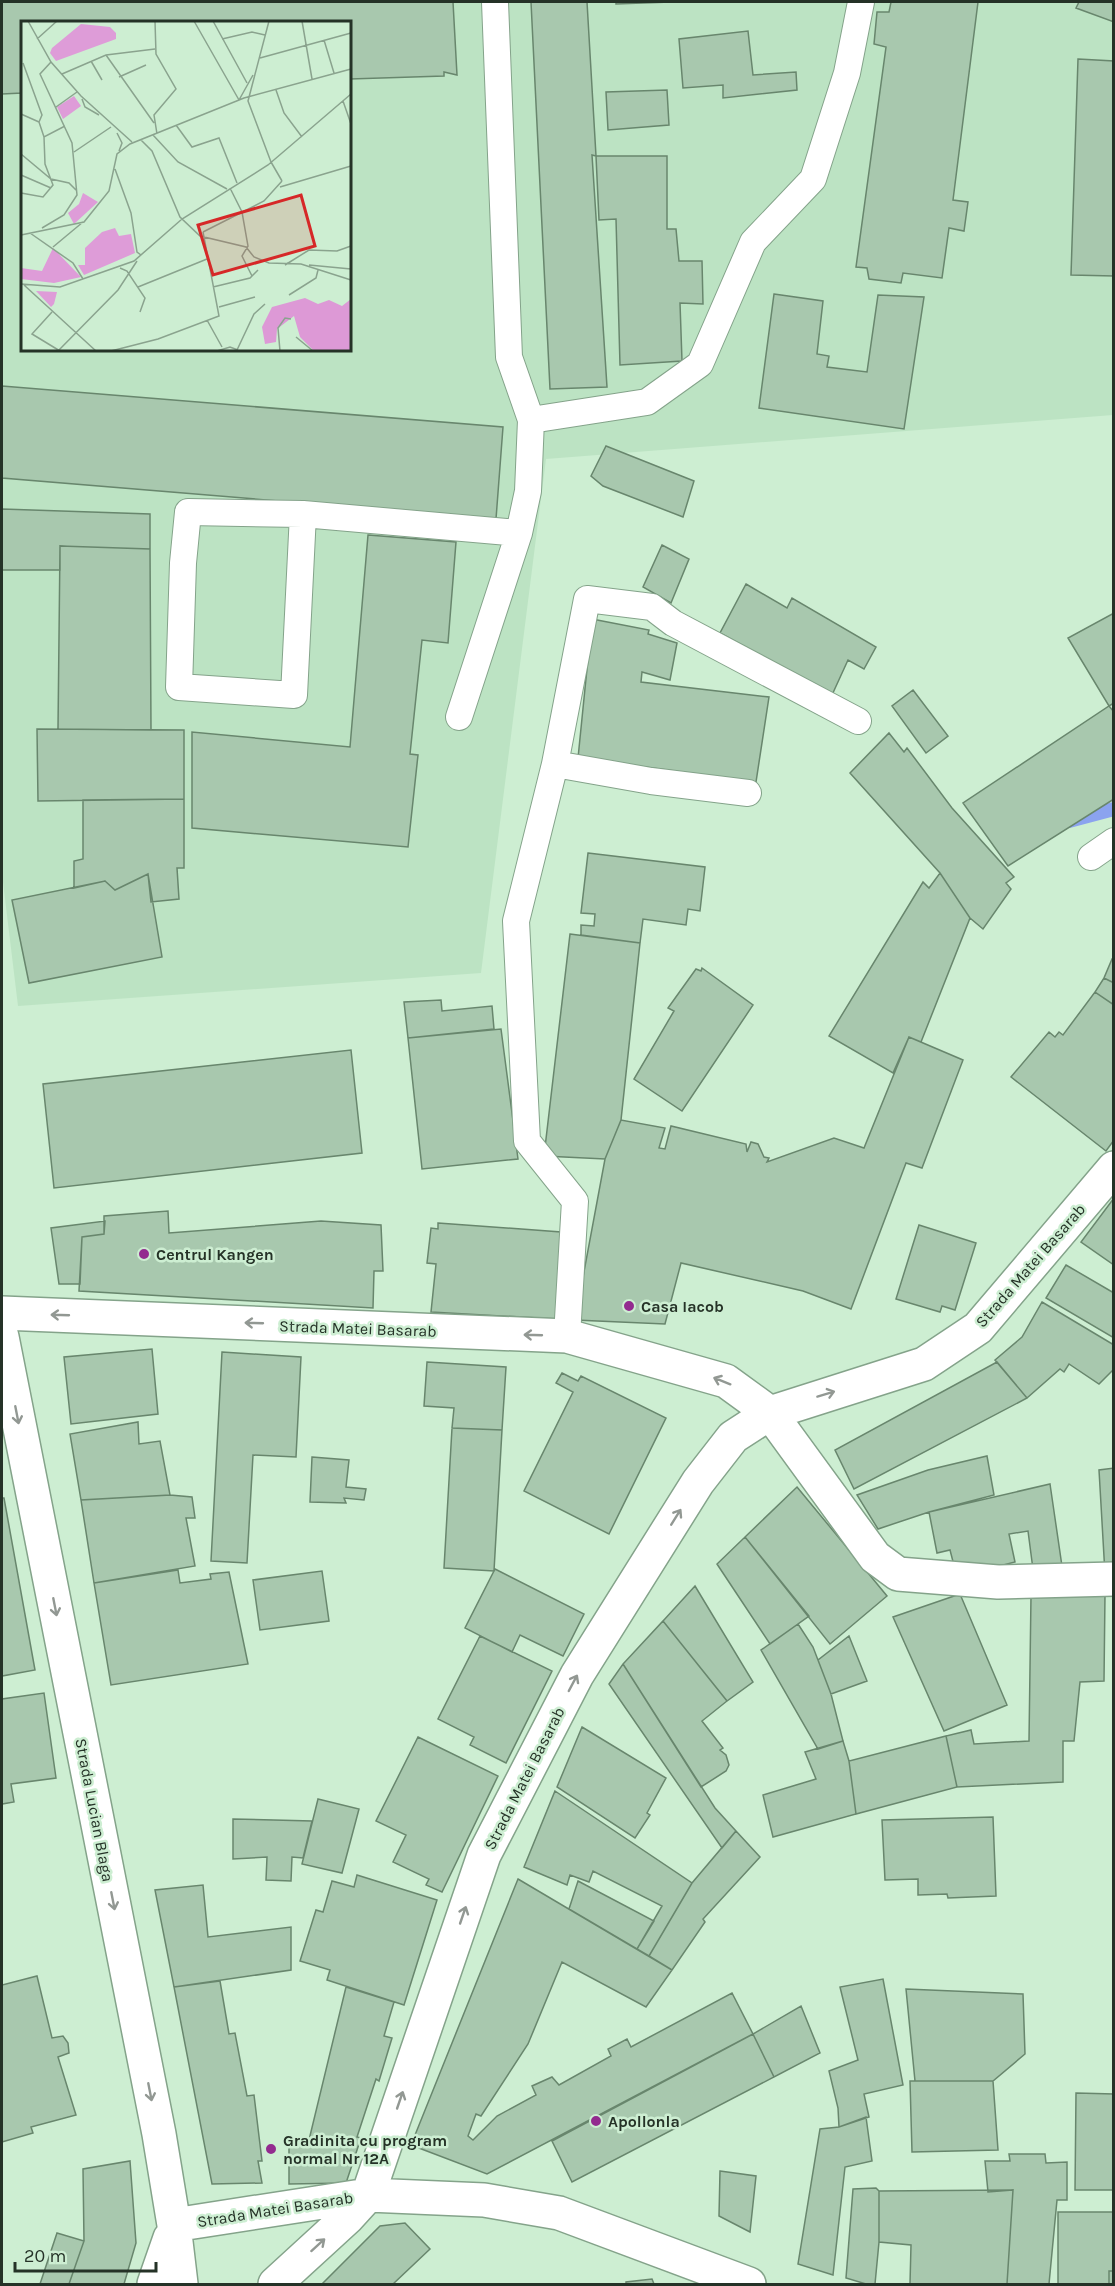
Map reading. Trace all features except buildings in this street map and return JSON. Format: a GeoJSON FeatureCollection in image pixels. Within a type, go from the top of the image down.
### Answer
{"type":"FeatureCollection","features":[{"type":"Feature","properties":{"kind":"street","name":"Strada Matei Basarab"},"geometry":{"type":"LineString","coordinates":[[275,2284],[347,2218],[368,2195],[484,1855],[577,1675],[698,1482],[733,1437],[770,1413],[924,1364],[978,1328],[1113,1168]]}},
{"type":"Feature","properties":{"kind":"street","name":"Strada Matei Basarab"},"geometry":{"type":"LineString","coordinates":[[2,1313],[567,1336],[726,1381],[770,1413],[875,1557],[898,1574],[998,1582],[1113,1579]]}},
{"type":"Feature","properties":{"kind":"street","name":"Strada Lucian Blaga"},"geometry":{"type":"LineString","coordinates":[[2,1337],[159,2134],[181,2284]]}},
{"type":"Feature","properties":{"kind":"street","name":"Strada Matei Basarab"},"geometry":{"type":"LineString","coordinates":[[154,2284],[174,2225],[368,2195]]}},
{"type":"Feature","properties":{"kind":"street"},"geometry":{"type":"LineString","coordinates":[[368,2195],[484,2200],[560,2213],[748,2284]]}},
{"type":"Feature","properties":{"kind":"lane"},"geometry":{"type":"LineString","coordinates":[[459,717],[519,533],[528,491],[531,420],[509,357],[495,2]]}},
{"type":"Feature","properties":{"kind":"lane"},"geometry":{"type":"LineString","coordinates":[[531,420],[647,402],[700,364],[753,242],[813,180],[847,73],[861,2]]}},
{"type":"Feature","properties":{"kind":"lane"},"geometry":{"type":"LineString","coordinates":[[303,514],[294,695],[179,687],[183,563],[188,512],[303,514],[519,533]]}},
{"type":"Feature","properties":{"kind":"lane"},"geometry":{"type":"LineString","coordinates":[[567,1336],[574,1201],[527,1141],[516,921],[555,764],[587,599],[652,607],[673,623],[858,722]]}},
{"type":"Feature","properties":{"kind":"lane"},"geometry":{"type":"LineString","coordinates":[[555,764],[651,781],[748,793]]}},
{"type":"Feature","properties":{"kind":"lane"},"geometry":{"type":"LineString","coordinates":[[1091,857],[1113,841]]}},
{"type":"Feature","properties":{"kind":"shaded area"},"geometry":{"type":"Polygon","coordinates":[[[2,2],[1113,2],[1113,415],[546,459],[481,973],[18,1006],[2,874],[2,2]]]}},
{"type":"Feature","properties":{"kind":"waterway"},"geometry":{"type":"LineString","coordinates":[[1069,821],[1114,809]]}},
{"type":"Feature","properties":{"kind":"place","name":"Centrul Kangen"},"geometry":{"type":"Point","coordinates":[144,1254]}},
{"type":"Feature","properties":{"kind":"place","name":"Casa Iacob"},"geometry":{"type":"Point","coordinates":[629,1306]}},
{"type":"Feature","properties":{"kind":"place","name":"Apollonla"},"geometry":{"type":"Point","coordinates":[596,2121]}},
{"type":"Feature","properties":{"kind":"place","name":"Gradinita cu program normal Nr 12A"},"geometry":{"type":"Point","coordinates":[271,2149]}}]}
